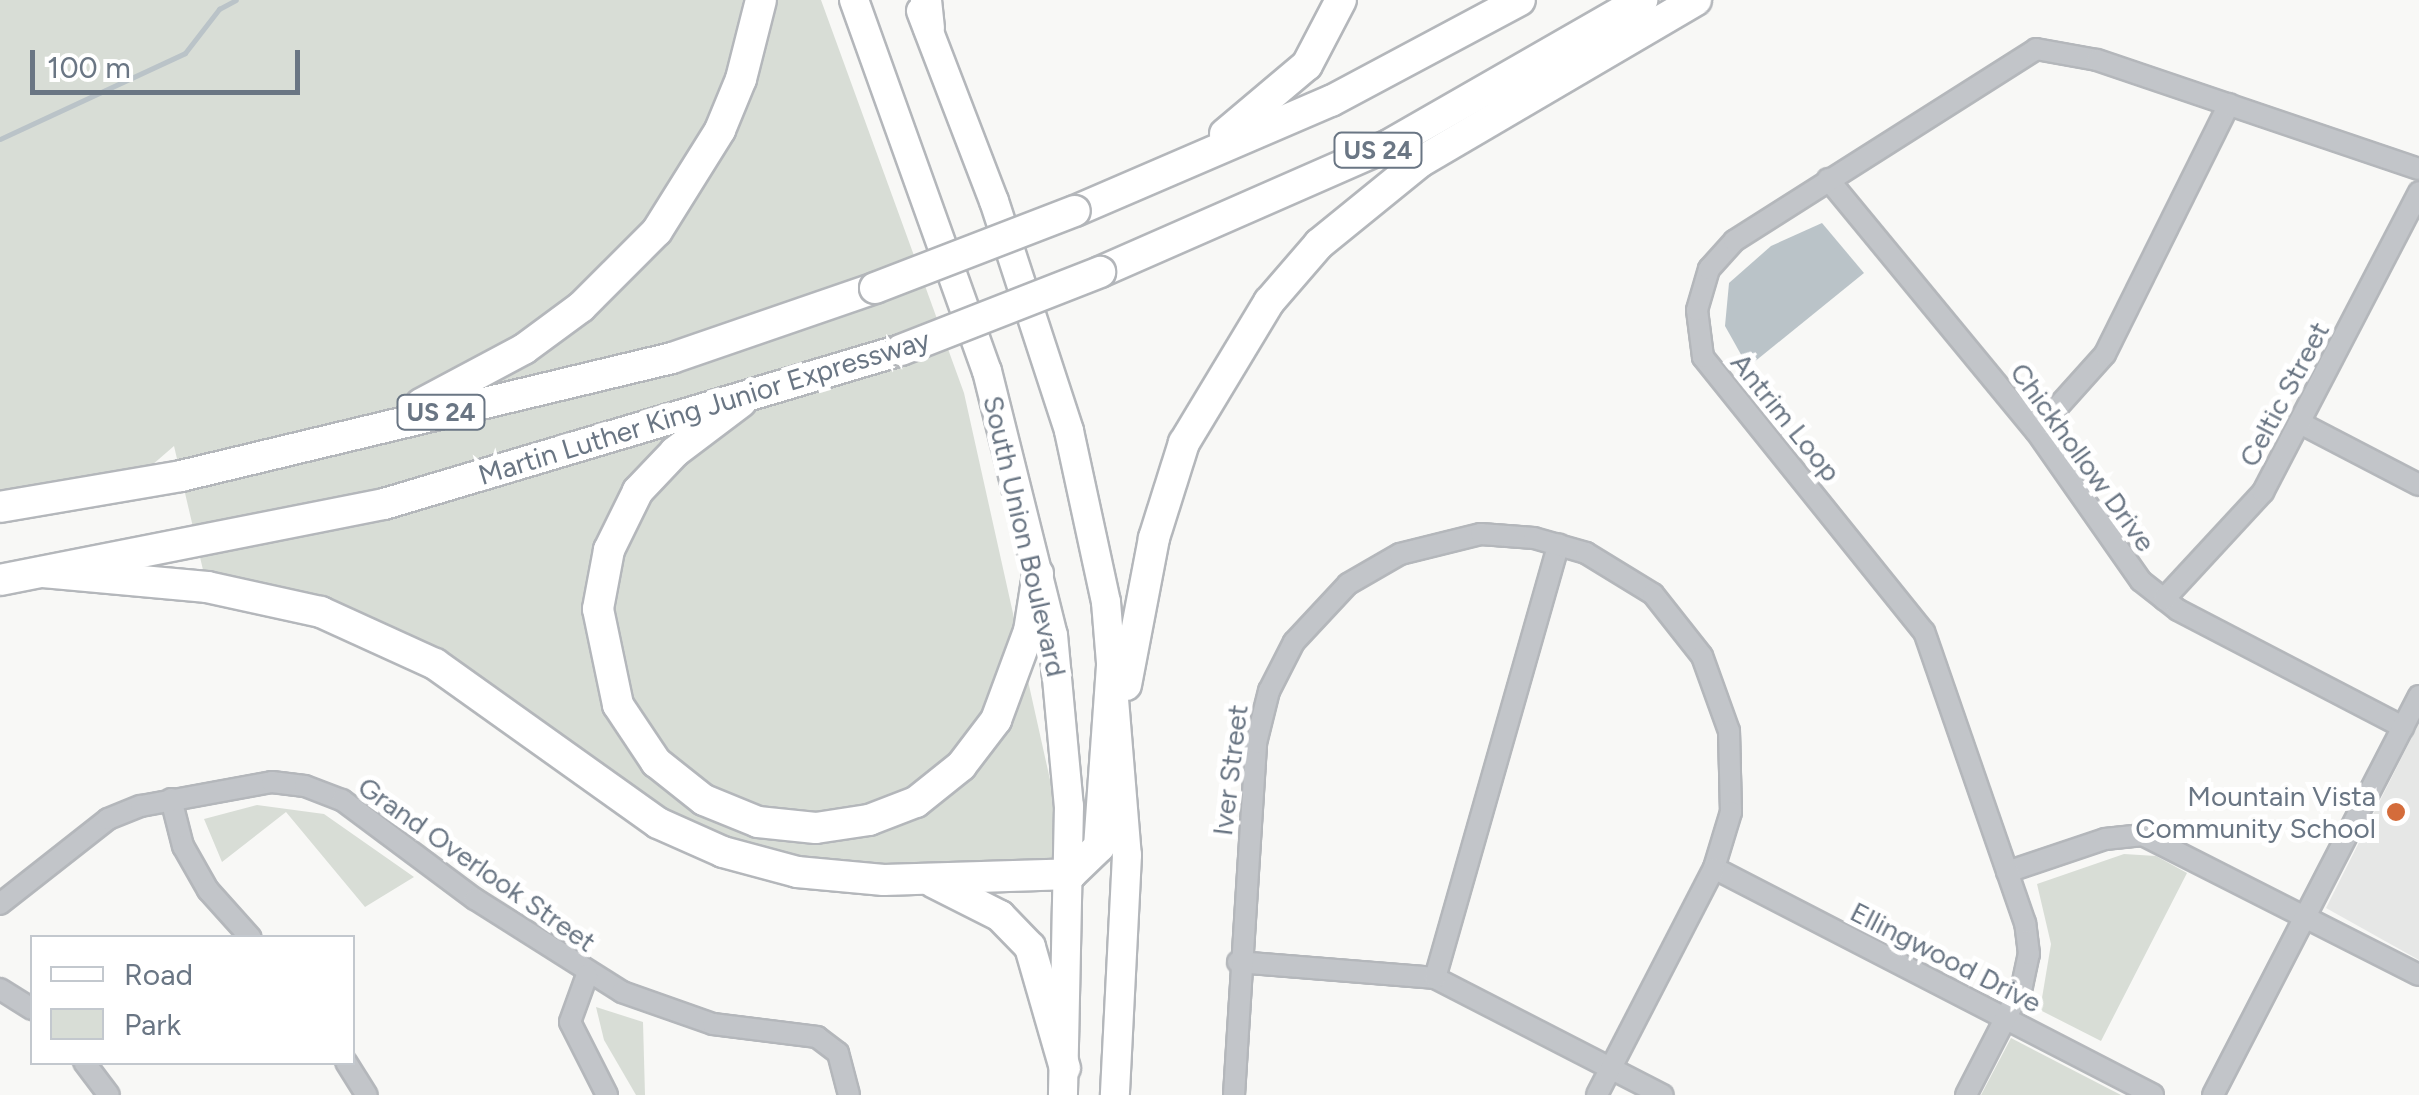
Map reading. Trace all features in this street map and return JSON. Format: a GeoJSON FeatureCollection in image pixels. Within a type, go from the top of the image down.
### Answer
{"type":"FeatureCollection","features":[{"type":"Feature","properties":{"kind":"highway"},"geometry":{"type":"LineString","coordinates":[[373,428],[524,350],[624,269],[689,187],[720,130],[741,80],[760,0]]}},
{"type":"Feature","properties":{"kind":"highway"},"geometry":{"type":"LineString","coordinates":[[1165,175],[1260,110],[1307,65],[1340,0]]}},
{"type":"Feature","properties":{"kind":"highway","name":"Martin Luther King Junior Expressway"},"geometry":{"type":"LineString","coordinates":[[0,507],[181,476],[672,358],[875,288],[1165,175],[1331,101],[1520,0]]}},
{"type":"Feature","properties":{"kind":"highway","name":"Martin Luther King Junior Expressway"},"geometry":{"type":"LineString","coordinates":[[0,580],[384,504],[741,402],[901,350],[1100,272],[1388,145],[1642,0]]}},
{"type":"Feature","properties":{"kind":"highway"},"geometry":{"type":"LineString","coordinates":[[1120,713],[1154,538],[1184,443],[1269,302],[1319,244],[1420,162],[1696,0]]}},
{"type":"Feature","properties":{"kind":"highway"},"geometry":{"type":"LineString","coordinates":[[741,402],[675,452],[638,491],[609,550],[598,610],[618,705],[656,762],[704,800],[758,822],[816,828],[869,820],[916,802],[961,766],[996,720],[1029,631],[1038,574]]}},
{"type":"Feature","properties":{"kind":"highway"},"geometry":{"type":"LineString","coordinates":[[43,572],[207,587],[321,612],[435,664],[612,795],[674,831],[723,852],[798,872],[925,879],[1071,874],[1099,847],[1113,653]]}},
{"type":"Feature","properties":{"kind":"highway"},"geometry":{"type":"LineString","coordinates":[[925,879],[1000,916],[1030,947],[1064,1082]]}},
{"type":"Feature","properties":{"kind":"main road","name":"South Union Boulevard"},"geometry":{"type":"LineString","coordinates":[[854,0],[987,371],[1038,574],[1060,686],[1071,874],[1064,1082]]}},
{"type":"Feature","properties":{"kind":"main road"},"geometry":{"type":"LineString","coordinates":[[916,0],[927,14],[994,201],[1069,431],[1113,653],[1120,713],[1127,944],[1115,1095]]}},
{"type":"Feature","properties":{"kind":"street","name":"Antrim Loop"},"geometry":{"type":"LineString","coordinates":[[1966,1095],[2005,1018],[2029,954],[2006,872],[1924,632],[1717,380],[1697,335],[1700,291],[1720,254],[1828,180],[2036,49],[2076,53],[2419,169]]}},
{"type":"Feature","properties":{"kind":"street"},"geometry":{"type":"LineString","coordinates":[[2036,431],[2105,354],[2229,104]]}},
{"type":"Feature","properties":{"kind":"street","name":"Chickhollow Drive"},"geometry":{"type":"LineString","coordinates":[[1828,180],[2036,431],[2128,566],[2164,599],[2403,728]]}},
{"type":"Feature","properties":{"kind":"street","name":"Celtic Street"},"geometry":{"type":"LineString","coordinates":[[2164,599],[2263,492],[2302,424],[2419,192]]}},
{"type":"Feature","properties":{"kind":"street"},"geometry":{"type":"LineString","coordinates":[[2302,424],[2419,485]]}},
{"type":"Feature","properties":{"kind":"street","name":"Iver Street"},"geometry":{"type":"LineString","coordinates":[[1234,1095],[1238,962],[1261,716],[1302,632],[1348,584],[1415,549],[1481,534],[1560,544],[1614,566],[1653,594],[1714,681],[1729,730],[1733,786],[1714,868],[1598,1095]]}},
{"type":"Feature","properties":{"kind":"street"},"geometry":{"type":"LineString","coordinates":[[1435,978],[1560,544]]}},
{"type":"Feature","properties":{"kind":"street"},"geometry":{"type":"LineString","coordinates":[[2213,1095],[2419,696]]}},
{"type":"Feature","properties":{"kind":"street","name":"Grand Overlook Street"},"geometry":{"type":"LineString","coordinates":[[0,904],[108,819],[171,800],[272,782],[342,800],[587,975],[713,1024],[817,1037],[838,1053],[849,1095]]}},
{"type":"Feature","properties":{"kind":"street"},"geometry":{"type":"LineString","coordinates":[[171,800],[183,846],[208,890],[248,935]]}},
{"type":"Feature","properties":{"kind":"street"},"geometry":{"type":"LineString","coordinates":[[2006,872],[2113,837],[2143,835],[2419,975]]}},
{"type":"Feature","properties":{"kind":"street","name":"Ellingwood Drive"},"geometry":{"type":"LineString","coordinates":[[1714,868],[2153,1095]]}},
{"type":"Feature","properties":{"kind":"street"},"geometry":{"type":"LineString","coordinates":[[1238,962],[1435,978],[1664,1095]]}},
{"type":"Feature","properties":{"kind":"street"},"geometry":{"type":"LineString","coordinates":[[587,975],[570,1022],[608,1095]]}},
{"type":"Feature","properties":{"kind":"street"},"geometry":{"type":"LineString","coordinates":[[0,988],[30,1008]]}},
{"type":"Feature","properties":{"kind":"street"},"geometry":{"type":"LineString","coordinates":[[86,1065],[109,1095]]}},
{"type":"Feature","properties":{"kind":"street"},"geometry":{"type":"LineString","coordinates":[[348,1065],[367,1095]]}},
{"type":"Feature","properties":{"kind":"shaded area"},"geometry":{"type":"Polygon","coordinates":[[[1822,223],[1864,273],[1748,367],[1725,326],[1729,283],[1771,246],[1822,223]]]}},
{"type":"Feature","properties":{"kind":"shaded area","name":"Mountain Vista Community School"},"geometry":{"type":"Polygon","coordinates":[[[2419,723],[2419,960],[2326,908],[2419,723]]]}},
{"type":"Feature","properties":{"kind":"green space"},"geometry":{"type":"Polygon","coordinates":[[[0,0],[743,0],[727,72],[707,122],[635,233],[669,231],[770,0],[821,0],[964,393],[1071,874],[884,880],[723,852],[399,644],[207,587],[174,446],[129,485],[0,502],[0,0]]]}},
{"type":"Feature","properties":{"kind":"green space"},"geometry":{"type":"Polygon","coordinates":[[[257,805],[324,814],[414,877],[365,907],[286,812],[222,862],[204,819],[257,805]]]}},
{"type":"Feature","properties":{"kind":"green space"},"geometry":{"type":"Polygon","coordinates":[[[2124,854],[2156,856],[2187,873],[2101,1041],[2040,1010],[2051,944],[2037,884],[2124,854]]]}},
{"type":"Feature","properties":{"kind":"green space"},"geometry":{"type":"Polygon","coordinates":[[[596,1007],[643,1022],[645,1095],[636,1095],[604,1040],[596,1007]]]}},
{"type":"Feature","properties":{"kind":"green space"},"geometry":{"type":"Polygon","coordinates":[[[2011,1038],[2121,1095],[1981,1095],[2011,1038]]]}},
{"type":"Feature","properties":{"kind":"waterway"},"geometry":{"type":"LineString","coordinates":[[0,139],[185,53],[219,9],[236,0]]}},
{"type":"Feature","properties":{"kind":"place","name":"Mountain Vista Community School"},"geometry":{"type":"Point","coordinates":[2396,812]}}]}
